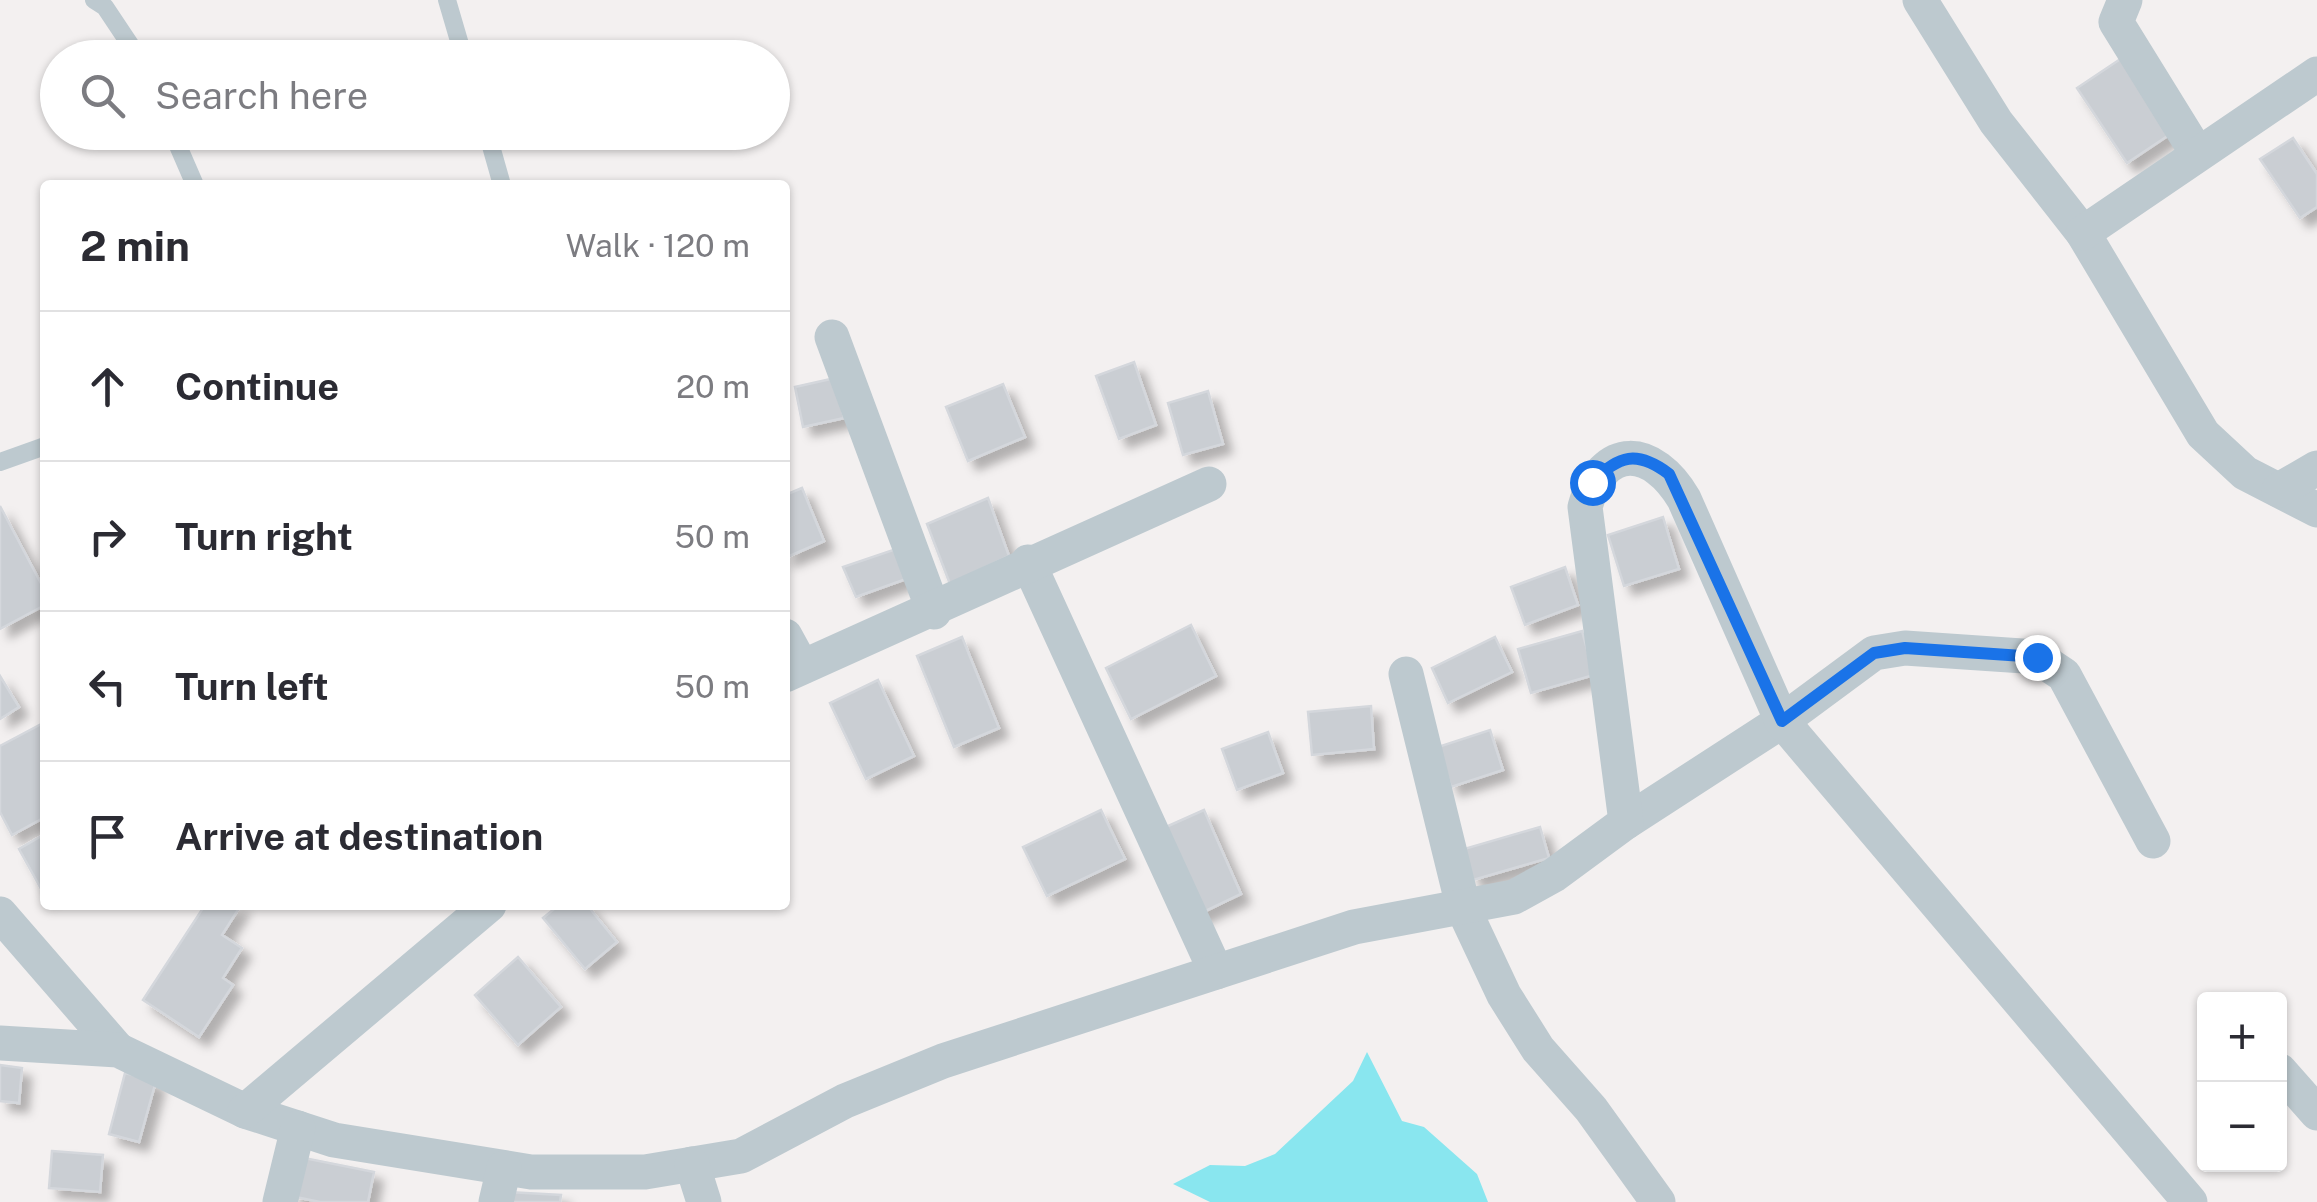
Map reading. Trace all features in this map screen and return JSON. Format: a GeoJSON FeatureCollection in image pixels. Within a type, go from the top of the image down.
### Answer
{"type":"FeatureCollection","features":[{"type":"Feature","properties":{"kind":"street"},"geometry":{"type":"LineString","coordinates":[[1920,0],[1996,122],[2083,233],[2203,434],[2245,473],[2317,510]]}},
{"type":"Feature","properties":{"kind":"street"},"geometry":{"type":"LineString","coordinates":[[2125,0],[2116,22],[2197,153]]}},
{"type":"Feature","properties":{"kind":"street"},"geometry":{"type":"LineString","coordinates":[[2083,233],[2197,153],[2311,90]]}},
{"type":"Feature","properties":{"kind":"street"},"geometry":{"type":"LineString","coordinates":[[832,338],[934,612]]}},
{"type":"Feature","properties":{"kind":"street"},"geometry":{"type":"LineString","coordinates":[[1626,822],[1585,507],[1592,482],[1608,466],[1633,458],[1650,459],[1669,474],[1782,721],[2190,1202]]}},
{"type":"Feature","properties":{"kind":"street"},"geometry":{"type":"LineString","coordinates":[[2278,490],[2317,468]]}},
{"type":"Feature","properties":{"kind":"street"},"geometry":{"type":"LineString","coordinates":[[791,659],[934,612],[990,586],[1028,562],[1209,484]]}},
{"type":"Feature","properties":{"kind":"street"},"geometry":{"type":"LineString","coordinates":[[1028,562],[1216,972]]}},
{"type":"Feature","properties":{"kind":"street"},"geometry":{"type":"LineString","coordinates":[[0,1043],[118,1050],[245,1111],[334,1140],[500,1185],[646,1172],[741,1156],[845,1101],[943,1062],[1354,928],[1464,910],[1528,890],[1782,721],[1874,653],[1905,648],[2037,657],[2064,675],[2153,841]]}},
{"type":"Feature","properties":{"kind":"street"},"geometry":{"type":"LineString","coordinates":[[1406,674],[1464,910],[1504,995],[1538,1049],[1591,1109],[1658,1202]]}},
{"type":"Feature","properties":{"kind":"street"},"geometry":{"type":"LineString","coordinates":[[245,1111],[483,910]]}},
{"type":"Feature","properties":{"kind":"street"},"geometry":{"type":"LineString","coordinates":[[0,914],[118,1050]]}},
{"type":"Feature","properties":{"kind":"street"},"geometry":{"type":"LineString","coordinates":[[2287,1079],[2317,1113]]}},
{"type":"Feature","properties":{"kind":"street"},"geometry":{"type":"LineString","coordinates":[[280,1202],[298,1128]]}},
{"type":"Feature","properties":{"kind":"street"},"geometry":{"type":"LineString","coordinates":[[692,1164],[704,1202]]}},
{"type":"Feature","properties":{"kind":"lane"},"geometry":{"type":"LineString","coordinates":[[94,0],[105,8],[127,40]]}},
{"type":"Feature","properties":{"kind":"lane"},"geometry":{"type":"LineString","coordinates":[[447,0],[459,40]]}},
{"type":"Feature","properties":{"kind":"lane"},"geometry":{"type":"LineString","coordinates":[[180,150],[193,180]]}},
{"type":"Feature","properties":{"kind":"lane"},"geometry":{"type":"LineString","coordinates":[[491,150],[500,180]]}},
{"type":"Feature","properties":{"kind":"lane"},"geometry":{"type":"LineString","coordinates":[[0,462],[40,448]]}},
{"type":"Feature","properties":{"kind":"water"},"geometry":{"type":"Polygon","coordinates":[[[1367,1052],[1402,1121],[1424,1127],[1477,1174],[1488,1202],[1210,1202],[1173,1184],[1210,1165],[1245,1166],[1275,1154],[1353,1081],[1367,1052]]]}},
{"type":"Feature","properties":{"kind":"building"},"geometry":{"type":"Polygon","coordinates":[[[2125,56],[2175,131],[2127,163],[2077,88],[2125,56]]]}},
{"type":"Feature","properties":{"kind":"building"},"geometry":{"type":"Polygon","coordinates":[[[2293,138],[2317,174],[2317,207],[2300,218],[2260,159],[2293,138]]]}},
{"type":"Feature","properties":{"kind":"building"},"geometry":{"type":"Polygon","coordinates":[[[1134,362],[1156,425],[1119,439],[1096,376],[1134,362]]]}},
{"type":"Feature","properties":{"kind":"building"},"geometry":{"type":"Polygon","coordinates":[[[835,378],[844,418],[803,427],[795,387],[835,378]]]}},
{"type":"Feature","properties":{"kind":"building"},"geometry":{"type":"Polygon","coordinates":[[[1003,384],[1025,437],[968,461],[946,407],[1003,384]]]}},
{"type":"Feature","properties":{"kind":"building"},"geometry":{"type":"Polygon","coordinates":[[[1208,391],[1223,444],[1183,455],[1168,403],[1208,391]]]}},
{"type":"Feature","properties":{"kind":"building"},"geometry":{"type":"Polygon","coordinates":[[[802,488],[824,541],[790,556],[790,493],[802,488]]]}},
{"type":"Feature","properties":{"kind":"building"},"geometry":{"type":"Polygon","coordinates":[[[988,498],[1009,556],[950,584],[927,524],[988,498]]]}},
{"type":"Feature","properties":{"kind":"building"},"geometry":{"type":"Polygon","coordinates":[[[0,506],[40,582],[40,608],[0,629],[0,506]]]}},
{"type":"Feature","properties":{"kind":"building"},"geometry":{"type":"Polygon","coordinates":[[[1663,517],[1679,569],[1624,586],[1608,535],[1663,517]]]}},
{"type":"Feature","properties":{"kind":"building"},"geometry":{"type":"Polygon","coordinates":[[[896,549],[906,579],[856,597],[843,567],[896,549]]]}},
{"type":"Feature","properties":{"kind":"building"},"geometry":{"type":"Polygon","coordinates":[[[1565,567],[1578,605],[1525,625],[1511,587],[1565,567]]]}},
{"type":"Feature","properties":{"kind":"building"},"geometry":{"type":"Polygon","coordinates":[[[1191,625],[1216,676],[1131,719],[1106,668],[1191,625]]]}},
{"type":"Feature","properties":{"kind":"building"},"geometry":{"type":"Polygon","coordinates":[[[1582,631],[1594,675],[1531,693],[1518,649],[1582,631]]]}},
{"type":"Feature","properties":{"kind":"building"},"geometry":{"type":"Polygon","coordinates":[[[962,637],[999,728],[954,747],[917,656],[962,637]]]}},
{"type":"Feature","properties":{"kind":"building"},"geometry":{"type":"Polygon","coordinates":[[[1495,637],[1512,672],[1448,703],[1432,668],[1495,637]]]}},
{"type":"Feature","properties":{"kind":"building"},"geometry":{"type":"Polygon","coordinates":[[[0,676],[19,707],[0,719],[0,676]]]}},
{"type":"Feature","properties":{"kind":"building"},"geometry":{"type":"Polygon","coordinates":[[[878,680],[914,756],[866,779],[830,703],[878,680]]]}},
{"type":"Feature","properties":{"kind":"building"},"geometry":{"type":"Polygon","coordinates":[[[1371,706],[1374,749],[1312,755],[1308,712],[1371,706]]]}},
{"type":"Feature","properties":{"kind":"building"},"geometry":{"type":"Polygon","coordinates":[[[40,725],[40,820],[12,835],[0,812],[0,746],[40,725]]]}},
{"type":"Feature","properties":{"kind":"building"},"geometry":{"type":"Polygon","coordinates":[[[1490,730],[1503,770],[1451,787],[1438,747],[1490,730]]]}},
{"type":"Feature","properties":{"kind":"building"},"geometry":{"type":"Polygon","coordinates":[[[1268,732],[1283,773],[1237,790],[1222,749],[1268,732]]]}},
{"type":"Feature","properties":{"kind":"building"},"geometry":{"type":"Polygon","coordinates":[[[1101,810],[1125,859],[1047,896],[1023,847],[1101,810]]]}},
{"type":"Feature","properties":{"kind":"building"},"geometry":{"type":"Polygon","coordinates":[[[1204,810],[1241,894],[1195,916],[1157,831],[1204,810]]]}},
{"type":"Feature","properties":{"kind":"building"},"geometry":{"type":"Polygon","coordinates":[[[1540,827],[1549,858],[1473,880],[1464,849],[1540,827]]]}},
{"type":"Feature","properties":{"kind":"building"},"geometry":{"type":"Polygon","coordinates":[[[40,837],[40,887],[19,849],[40,837]]]}},
{"type":"Feature","properties":{"kind":"building"},"geometry":{"type":"Polygon","coordinates":[[[202,910],[238,910],[222,935],[242,948],[223,978],[233,985],[199,1037],[143,1000],[202,910]]]}},
{"type":"Feature","properties":{"kind":"building"},"geometry":{"type":"Polygon","coordinates":[[[553,910],[591,910],[617,942],[585,969],[543,918],[553,910]]]}},
{"type":"Feature","properties":{"kind":"building"},"geometry":{"type":"Polygon","coordinates":[[[518,957],[561,1007],[518,1045],[475,995],[518,957]]]}},
{"type":"Feature","properties":{"kind":"building"},"geometry":{"type":"Polygon","coordinates":[[[0,1065],[22,1068],[19,1103],[0,1101],[0,1065]]]}},
{"type":"Feature","properties":{"kind":"building"},"geometry":{"type":"Polygon","coordinates":[[[125,1073],[156,1081],[139,1142],[109,1134],[125,1073]]]}},
{"type":"Feature","properties":{"kind":"building"},"geometry":{"type":"Polygon","coordinates":[[[52,1151],[103,1155],[100,1192],[49,1188],[52,1151]]]}},
{"type":"Feature","properties":{"kind":"building"},"geometry":{"type":"Polygon","coordinates":[[[299,1157],[374,1172],[368,1202],[320,1202],[291,1196],[299,1157]]]}},
{"type":"Feature","properties":{"kind":"building"},"geometry":{"type":"Polygon","coordinates":[[[508,1192],[561,1195],[560,1202],[507,1202],[508,1192]]]}},
{"type":"Feature","properties":{"kind":"route"},"geometry":{"type":"LineString","coordinates":[[1592,482],[1608,466],[1633,458],[1650,459],[1669,474],[1684,499],[1782,721],[1874,653],[1905,648],[2037,657]]}}]}
